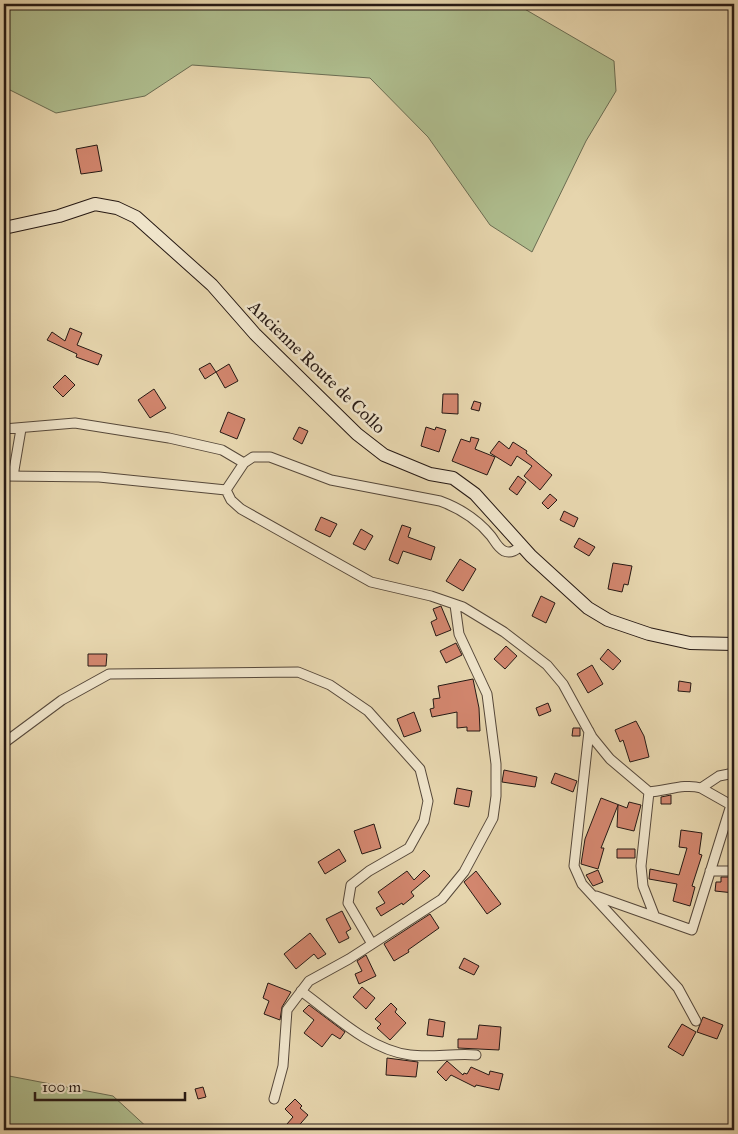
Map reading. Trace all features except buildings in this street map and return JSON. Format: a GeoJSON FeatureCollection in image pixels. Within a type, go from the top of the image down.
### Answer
{"type":"FeatureCollection","features":[{"type":"Feature","properties":{"kind":"main road","name":"Ancienne Route de Collo"},"geometry":{"type":"LineString","coordinates":[[4,228],[59,216],[95,204],[117,208],[136,217],[212,285],[255,334],[357,434],[384,455],[430,474],[453,478],[475,494],[521,546],[588,608],[608,620],[649,634],[690,642],[734,644]]}},
{"type":"Feature","properties":{"kind":"street"},"geometry":{"type":"LineString","coordinates":[[4,429],[75,423],[169,438],[222,450],[244,463]]}},
{"type":"Feature","properties":{"kind":"street"},"geometry":{"type":"LineString","coordinates":[[21,429],[8,476],[99,477],[226,490]]}},
{"type":"Feature","properties":{"kind":"street"},"geometry":{"type":"LineString","coordinates":[[226,490],[244,463],[253,457],[270,457],[331,480],[440,501],[456,507],[480,525],[497,546],[505,551],[513,552],[521,546]]}},
{"type":"Feature","properties":{"kind":"street"},"geometry":{"type":"LineString","coordinates":[[226,490],[231,500],[241,509],[370,582],[431,596],[463,608],[504,632],[547,665],[563,684],[590,731],[610,759],[649,792],[667,791],[690,785],[701,788],[731,805],[692,930],[594,896]]}},
{"type":"Feature","properties":{"kind":"street"},"geometry":{"type":"LineString","coordinates":[[274,1099],[283,1066],[286,1010],[309,981],[372,944],[442,899],[464,872],[493,818],[496,796],[496,764],[487,694],[459,634],[455,605]]}},
{"type":"Feature","properties":{"kind":"street"},"geometry":{"type":"LineString","coordinates":[[4,743],[62,700],[109,674],[298,672],[330,685],[368,711],[420,769],[428,801],[424,821],[409,848],[370,871],[351,885],[348,903],[372,944]]}},
{"type":"Feature","properties":{"kind":"street"},"geometry":{"type":"LineString","coordinates":[[590,731],[574,866],[582,884],[678,988],[696,1021]]}},
{"type":"Feature","properties":{"kind":"street"},"geometry":{"type":"LineString","coordinates":[[701,788],[719,776],[734,773]]}},
{"type":"Feature","properties":{"kind":"street"},"geometry":{"type":"LineString","coordinates":[[649,792],[642,866],[643,886],[655,917]]}},
{"type":"Feature","properties":{"kind":"street"},"geometry":{"type":"LineString","coordinates":[[710,871],[734,871]]}},
{"type":"Feature","properties":{"kind":"street"},"geometry":{"type":"LineString","coordinates":[[301,991],[383,1048],[410,1055],[476,1055]]}},
{"type":"Feature","properties":{"kind":"green space"},"geometry":{"type":"Polygon","coordinates":[[[4,4],[516,4],[614,61],[616,91],[586,141],[532,252],[490,225],[428,137],[370,78],[192,65],[145,96],[56,113],[4,87],[4,4]]]}},
{"type":"Feature","properties":{"kind":"green space"},"geometry":{"type":"Polygon","coordinates":[[[4,1075],[113,1096],[150,1130],[4,1130],[4,1075]]]}}]}
